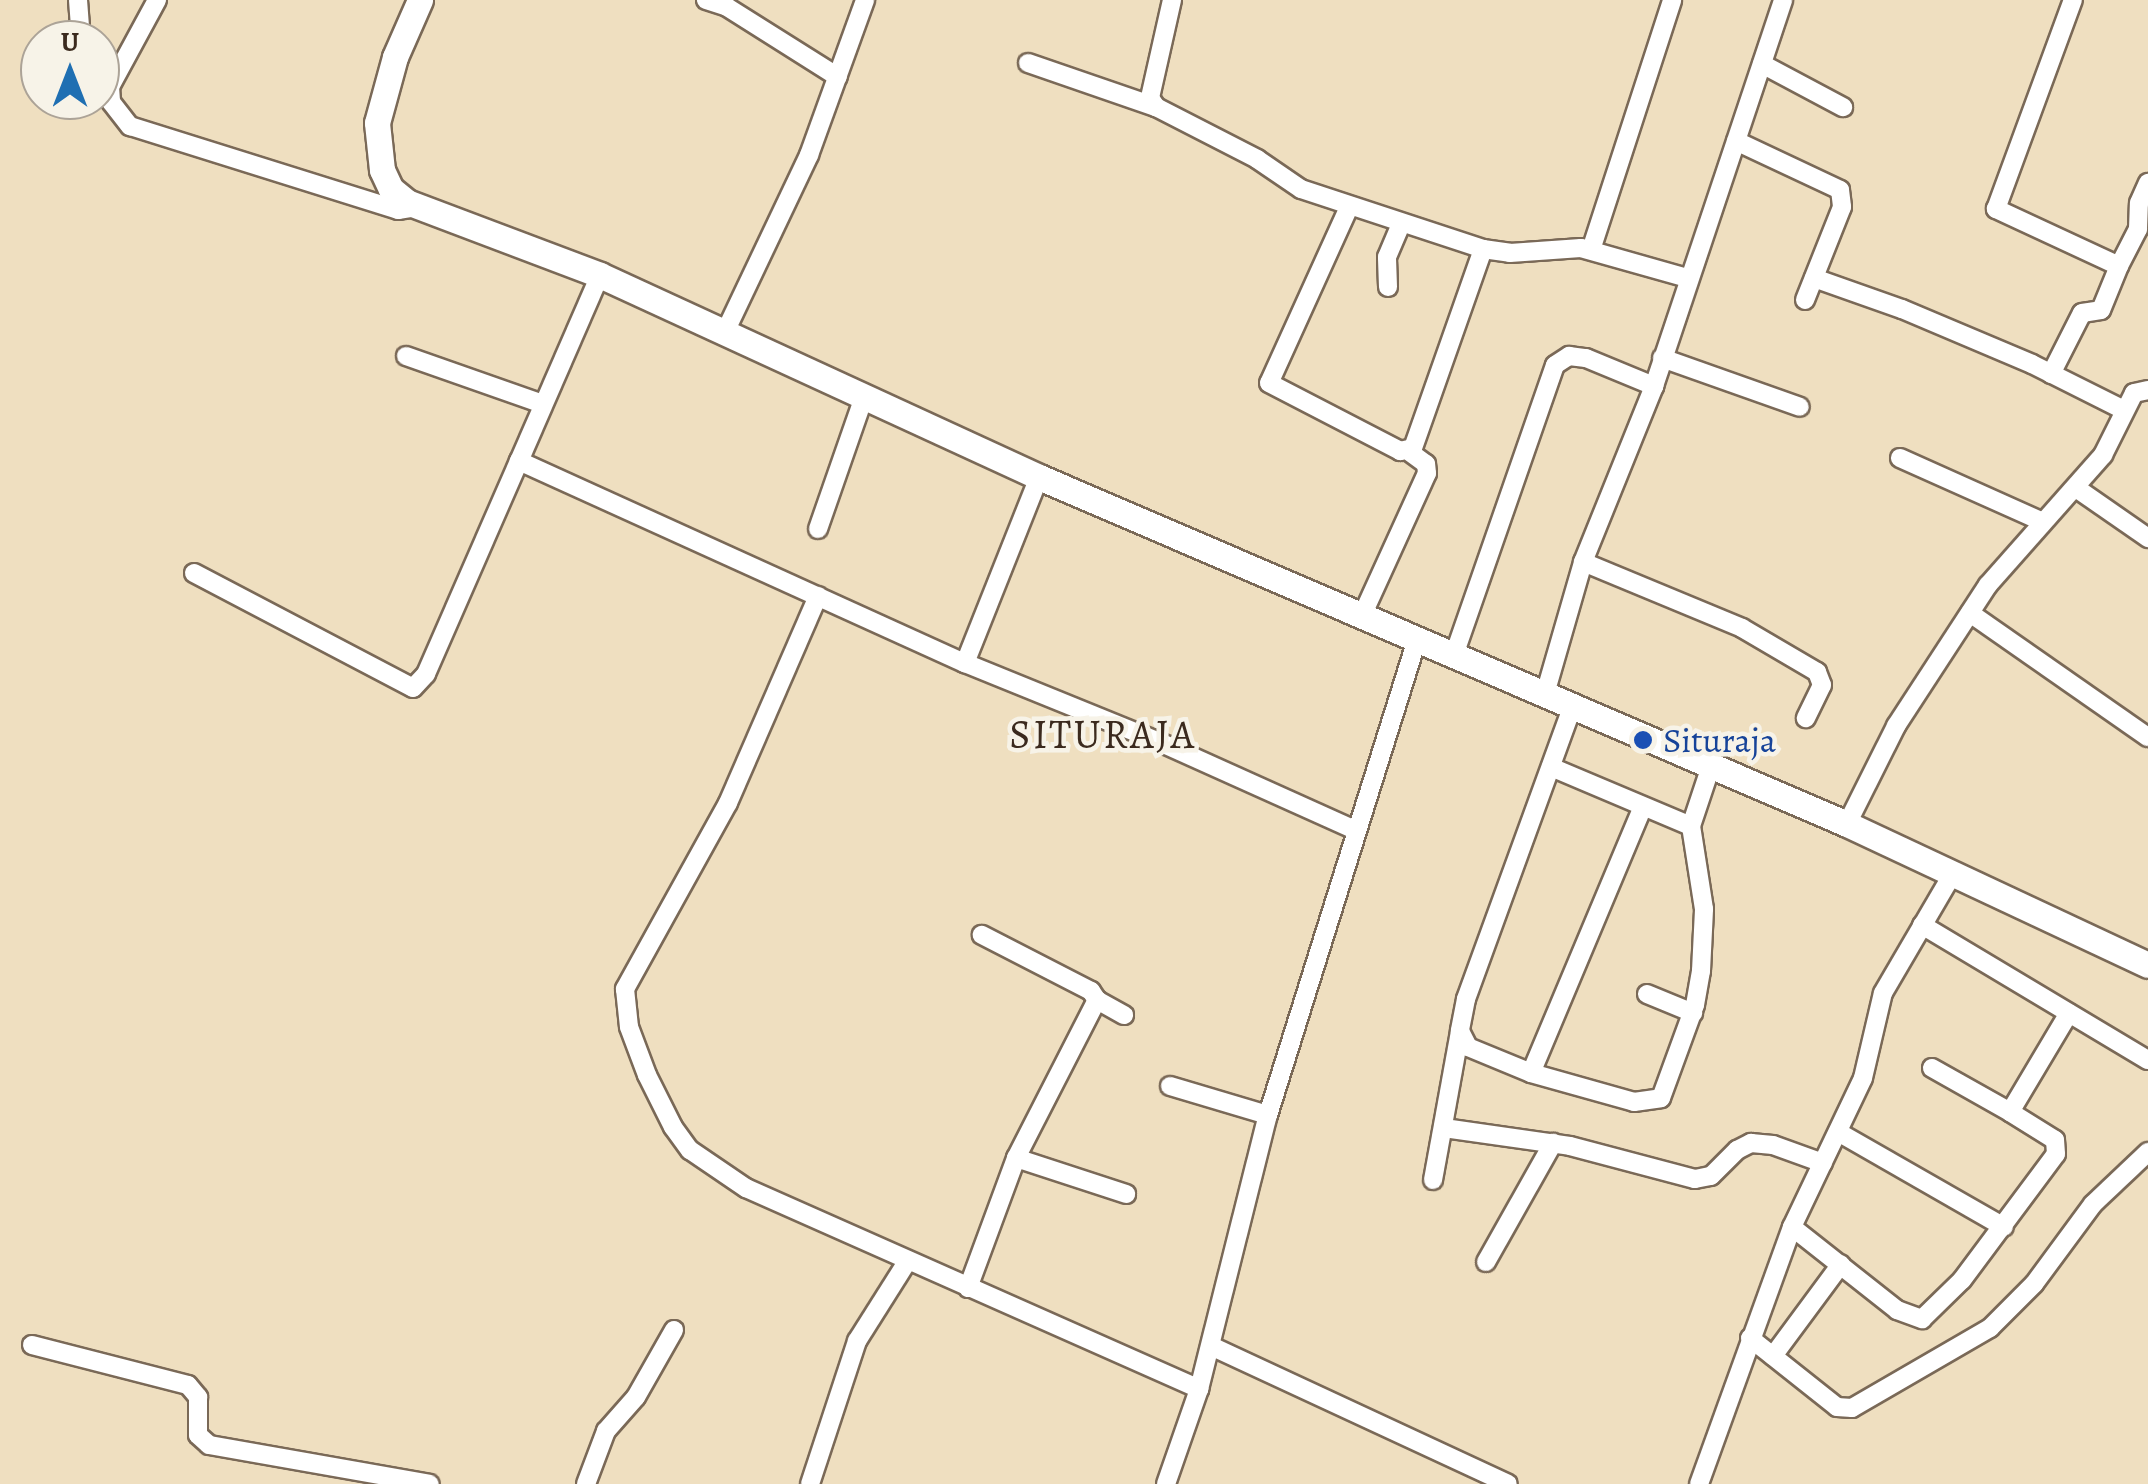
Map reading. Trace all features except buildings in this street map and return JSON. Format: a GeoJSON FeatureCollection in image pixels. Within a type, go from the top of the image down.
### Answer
{"type":"FeatureCollection","features":[{"type":"Feature","properties":{"kind":"main road"},"geometry":{"type":"LineString","coordinates":[[420,0],[382,98],[376,144],[391,189],[418,207],[600,275],[726,330],[1039,477],[1453,658],[1546,694],[1710,769],[1847,824],[2148,964]]}},
{"type":"Feature","properties":{"kind":"street"},"geometry":{"type":"LineString","coordinates":[[120,68],[156,0]]}},
{"type":"Feature","properties":{"kind":"street"},"geometry":{"type":"LineString","coordinates":[[706,0],[727,7],[838,77]]}},
{"type":"Feature","properties":{"kind":"street"},"geometry":{"type":"LineString","coordinates":[[726,330],[801,172],[866,0]]}},
{"type":"Feature","properties":{"kind":"street"},"geometry":{"type":"LineString","coordinates":[[1156,107],[1150,98],[1151,86],[1172,0]]}},
{"type":"Feature","properties":{"kind":"street"},"geometry":{"type":"LineString","coordinates":[[1592,250],[1672,0]]}},
{"type":"Feature","properties":{"kind":"street"},"geometry":{"type":"LineString","coordinates":[[1546,694],[1583,562],[1654,386],[1783,0]]}},
{"type":"Feature","properties":{"kind":"street"},"geometry":{"type":"LineString","coordinates":[[2072,0],[1996,208],[2119,266]]}},
{"type":"Feature","properties":{"kind":"street"},"geometry":{"type":"LineString","coordinates":[[1028,63],[1156,107],[1257,159],[1301,188],[1401,224],[1483,249],[1510,253],[1592,250],[1688,278]]}},
{"type":"Feature","properties":{"kind":"street"},"geometry":{"type":"LineString","coordinates":[[1762,64],[1842,107]]}},
{"type":"Feature","properties":{"kind":"street"},"geometry":{"type":"LineString","coordinates":[[120,116],[155,136],[398,210],[418,207]]}},
{"type":"Feature","properties":{"kind":"street"},"geometry":{"type":"LineString","coordinates":[[1736,141],[1840,190],[1842,207],[1804,300]]}},
{"type":"Feature","properties":{"kind":"street"},"geometry":{"type":"LineString","coordinates":[[2051,374],[2082,313],[2101,310],[2138,229],[2139,203],[2148,183]]}},
{"type":"Feature","properties":{"kind":"street"},"geometry":{"type":"LineString","coordinates":[[1349,206],[1270,383],[1335,421],[1408,451],[1426,464],[1427,473],[1361,618]]}},
{"type":"Feature","properties":{"kind":"street"},"geometry":{"type":"LineString","coordinates":[[1388,287],[1387,257],[1401,224]]}},
{"type":"Feature","properties":{"kind":"street"},"geometry":{"type":"LineString","coordinates":[[1408,451],[1413,448],[1483,249]]}},
{"type":"Feature","properties":{"kind":"street"},"geometry":{"type":"LineString","coordinates":[[194,572],[413,688],[426,674],[600,275]]}},
{"type":"Feature","properties":{"kind":"street"},"geometry":{"type":"LineString","coordinates":[[1814,278],[1902,309],[2124,410]]}},
{"type":"Feature","properties":{"kind":"street"},"geometry":{"type":"LineString","coordinates":[[406,356],[543,404]]}},
{"type":"Feature","properties":{"kind":"street"},"geometry":{"type":"LineString","coordinates":[[1453,658],[1555,365],[1569,356],[1586,358],[1654,386]]}},
{"type":"Feature","properties":{"kind":"street"},"geometry":{"type":"LineString","coordinates":[[1662,358],[1800,406]]}},
{"type":"Feature","properties":{"kind":"street"},"geometry":{"type":"LineString","coordinates":[[1847,824],[1896,726],[2006,559],[2103,455],[2134,393],[2148,390]]}},
{"type":"Feature","properties":{"kind":"street"},"geometry":{"type":"LineString","coordinates":[[818,529],[864,397]]}},
{"type":"Feature","properties":{"kind":"street"},"geometry":{"type":"LineString","coordinates":[[1900,458],[2041,521]]}},
{"type":"Feature","properties":{"kind":"street"},"geometry":{"type":"LineString","coordinates":[[518,461],[964,663],[1157,741],[1355,830]]}},
{"type":"Feature","properties":{"kind":"street"},"geometry":{"type":"LineString","coordinates":[[964,663],[1039,477]]}},
{"type":"Feature","properties":{"kind":"street"},"geometry":{"type":"LineString","coordinates":[[2076,488],[2148,538]]}},
{"type":"Feature","properties":{"kind":"street"},"geometry":{"type":"LineString","coordinates":[[1583,562],[1742,628],[1810,667],[1822,685],[1806,718]]}},
{"type":"Feature","properties":{"kind":"street"},"geometry":{"type":"LineString","coordinates":[[818,596],[728,804],[625,989],[624,1008],[636,1048],[672,1127],[706,1164],[906,1262],[1199,1389]]}},
{"type":"Feature","properties":{"kind":"street"},"geometry":{"type":"LineString","coordinates":[[1970,613],[2148,737]]}},
{"type":"Feature","properties":{"kind":"street"},"geometry":{"type":"LineString","coordinates":[[1166,1484],[1199,1389],[1268,1114],[1416,642]]}},
{"type":"Feature","properties":{"kind":"street"},"geometry":{"type":"LineString","coordinates":[[1433,1180],[1460,1032],[1490,924],[1573,706]]}},
{"type":"Feature","properties":{"kind":"street"},"geometry":{"type":"LineString","coordinates":[[1552,767],[1691,826]]}},
{"type":"Feature","properties":{"kind":"street"},"geometry":{"type":"LineString","coordinates":[[1460,1032],[1468,1047],[1531,1073],[1634,1102],[1661,1098],[1693,1013],[1704,950],[1704,909],[1691,826],[1710,769]]}},
{"type":"Feature","properties":{"kind":"street"},"geometry":{"type":"LineString","coordinates":[[1531,1073],[1644,807]]}},
{"type":"Feature","properties":{"kind":"street"},"geometry":{"type":"LineString","coordinates":[[1699,1484],[1792,1227],[1863,1078],[1884,992],[1953,873]]}},
{"type":"Feature","properties":{"kind":"street"},"geometry":{"type":"LineString","coordinates":[[1922,924],[2148,1060]]}},
{"type":"Feature","properties":{"kind":"street"},"geometry":{"type":"LineString","coordinates":[[982,935],[1091,991],[1097,1000],[1124,1015]]}},
{"type":"Feature","properties":{"kind":"street"},"geometry":{"type":"LineString","coordinates":[[1647,994],[1693,1013]]}},
{"type":"Feature","properties":{"kind":"street"},"geometry":{"type":"LineString","coordinates":[[968,1288],[1016,1158],[1097,1000]]}},
{"type":"Feature","properties":{"kind":"street"},"geometry":{"type":"LineString","coordinates":[[2010,1112],[2069,1014]]}},
{"type":"Feature","properties":{"kind":"street"},"geometry":{"type":"LineString","coordinates":[[1792,1227],[1897,1310],[1922,1320],[1962,1280],[2058,1149],[2055,1140],[1932,1068]]}},
{"type":"Feature","properties":{"kind":"street"},"geometry":{"type":"LineString","coordinates":[[1170,1086],[1268,1114]]}},
{"type":"Feature","properties":{"kind":"street"},"geometry":{"type":"LineString","coordinates":[[1444,1128],[1553,1143],[1695,1179],[1711,1176],[1737,1150],[1751,1143],[1772,1145],[1822,1163]]}},
{"type":"Feature","properties":{"kind":"street"},"geometry":{"type":"LineString","coordinates":[[1838,1132],[2004,1227]]}},
{"type":"Feature","properties":{"kind":"street"},"geometry":{"type":"LineString","coordinates":[[1486,1262],[1553,1143]]}},
{"type":"Feature","properties":{"kind":"street"},"geometry":{"type":"LineString","coordinates":[[1750,1338],[1836,1407],[1852,1408],[1990,1328],[2034,1284],[2093,1204],[2148,1152]]}},
{"type":"Feature","properties":{"kind":"street"},"geometry":{"type":"LineString","coordinates":[[1016,1158],[1126,1194]]}},
{"type":"Feature","properties":{"kind":"street"},"geometry":{"type":"LineString","coordinates":[[810,1484],[857,1341],[906,1262]]}},
{"type":"Feature","properties":{"kind":"street"},"geometry":{"type":"LineString","coordinates":[[1773,1356],[1841,1264]]}},
{"type":"Feature","properties":{"kind":"street"},"geometry":{"type":"LineString","coordinates":[[586,1484],[606,1431],[636,1396],[674,1330]]}},
{"type":"Feature","properties":{"kind":"street"},"geometry":{"type":"LineString","coordinates":[[32,1346],[188,1385],[198,1397],[198,1435],[208,1445],[430,1484]]}},
{"type":"Feature","properties":{"kind":"street"},"geometry":{"type":"LineString","coordinates":[[1210,1346],[1469,1476],[1508,1484]]}},
{"type":"Feature","properties":{"kind":"place","name":"Situraja"},"geometry":{"type":"Point","coordinates":[1643,740]}},
{"type":"Feature","properties":{"kind":"district","name":"SITURAJA"},"geometry":{"type":"Point","coordinates":[1103,735]}}]}
